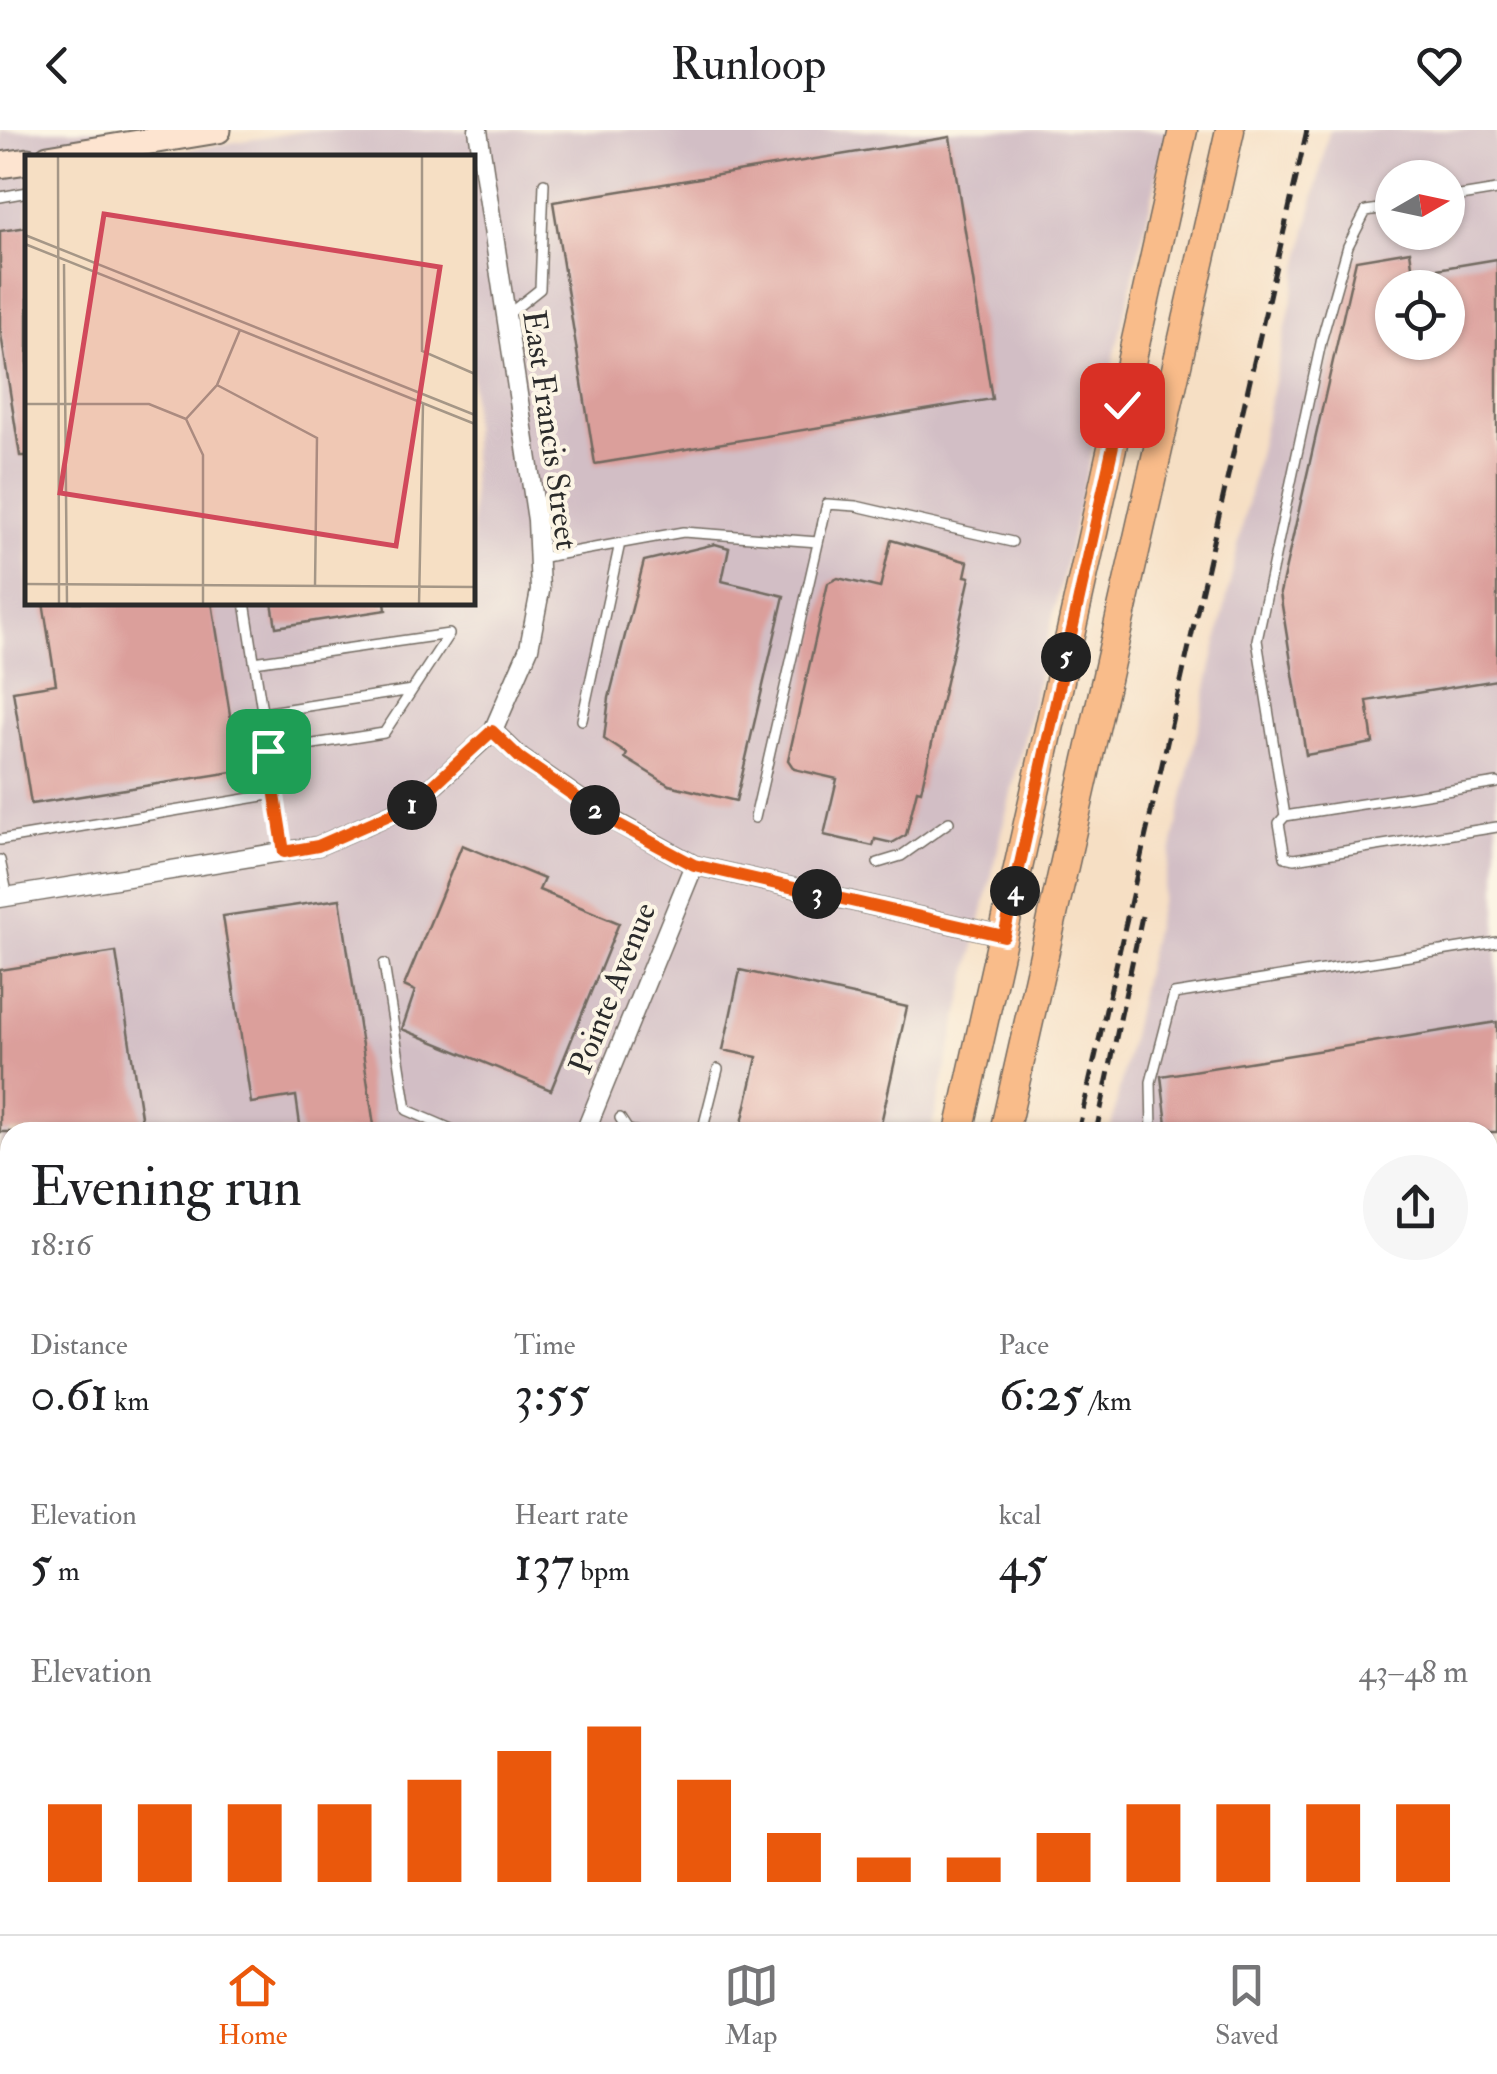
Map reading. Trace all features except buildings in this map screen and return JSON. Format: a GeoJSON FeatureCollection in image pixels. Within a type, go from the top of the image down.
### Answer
{"type":"FeatureCollection","features":[{"type":"Feature","properties":{"kind":"main road"},"geometry":{"type":"LineString","coordinates":[[70,155],[171,141],[218,130]]}},
{"type":"Feature","properties":{"kind":"main road"},"geometry":{"type":"LineString","coordinates":[[961,1122],[1184,130]]}},
{"type":"Feature","properties":{"kind":"main road"},"geometry":{"type":"LineString","coordinates":[[1006,1122],[1230,130]]}},
{"type":"Feature","properties":{"kind":"main road"},"geometry":{"type":"LineString","coordinates":[[0,165],[25,161]]}},
{"type":"Feature","properties":{"kind":"street","name":"East Francis Street"},"geometry":{"type":"LineString","coordinates":[[478,130],[540,590],[529,648],[492,731]]}},
{"type":"Feature","properties":{"kind":"street"},"geometry":{"type":"LineString","coordinates":[[4,897],[318,846],[412,805],[492,731],[520,758],[603,816],[694,865],[1004,936]]}},
{"type":"Feature","properties":{"kind":"street","name":"Pointe Avenue"},"geometry":{"type":"LineString","coordinates":[[589,1122],[694,865]]}},
{"type":"Feature","properties":{"kind":"lane"},"geometry":{"type":"LineString","coordinates":[[506,316],[540,289],[544,183]]}},
{"type":"Feature","properties":{"kind":"lane"},"geometry":{"type":"LineString","coordinates":[[1465,195],[1497,190]]}},
{"type":"Feature","properties":{"kind":"lane"},"geometry":{"type":"LineString","coordinates":[[0,197],[25,193]]}},
{"type":"Feature","properties":{"kind":"lane"},"geometry":{"type":"LineString","coordinates":[[1286,816],[1257,640],[1322,338],[1348,246],[1366,211],[1375,210]]}},
{"type":"Feature","properties":{"kind":"lane"},"geometry":{"type":"LineString","coordinates":[[756,818],[827,504],[856,506],[1012,542]]}},
{"type":"Feature","properties":{"kind":"lane"},"geometry":{"type":"LineString","coordinates":[[538,558],[683,532],[818,542]]}},
{"type":"Feature","properties":{"kind":"lane"},"geometry":{"type":"LineString","coordinates":[[582,720],[620,543]]}},
{"type":"Feature","properties":{"kind":"lane"},"geometry":{"type":"LineString","coordinates":[[244,605],[284,852]]}},
{"type":"Feature","properties":{"kind":"lane"},"geometry":{"type":"LineString","coordinates":[[254,662],[449,634],[384,733],[268,751]]}},
{"type":"Feature","properties":{"kind":"lane"},"geometry":{"type":"LineString","coordinates":[[262,714],[412,690]]}},
{"type":"Feature","properties":{"kind":"lane"},"geometry":{"type":"LineString","coordinates":[[1497,783],[1286,816],[1279,823],[1281,850],[1285,858],[1294,859],[1497,827]]}},
{"type":"Feature","properties":{"kind":"lane"},"geometry":{"type":"LineString","coordinates":[[0,840],[275,794]]}},
{"type":"Feature","properties":{"kind":"lane"},"geometry":{"type":"LineString","coordinates":[[878,863],[901,856],[949,822]]}},
{"type":"Feature","properties":{"kind":"lane"},"geometry":{"type":"LineString","coordinates":[[0,860],[4,897]]}},
{"type":"Feature","properties":{"kind":"lane"},"geometry":{"type":"LineString","coordinates":[[1152,1122],[1151,1082],[1174,994],[1497,942]]}},
{"type":"Feature","properties":{"kind":"lane"},"geometry":{"type":"LineString","coordinates":[[384,964],[406,1110],[434,1122]]}},
{"type":"Feature","properties":{"kind":"lane"},"geometry":{"type":"LineString","coordinates":[[705,1122],[718,1069]]}},
{"type":"Feature","properties":{"kind":"lane"},"geometry":{"type":"LineString","coordinates":[[620,1118],[623,1122]]}},
{"type":"Feature","properties":{"kind":"shaded area"},"geometry":{"type":"Polygon","coordinates":[[[0,130],[124,130],[128,155],[25,155],[25,605],[475,605],[475,155],[155,155],[310,130],[1168,130],[933,1122],[0,1122],[0,130]]]}},
{"type":"Feature","properties":{"kind":"shaded area"},"geometry":{"type":"Polygon","coordinates":[[[1329,130],[1497,130],[1497,1122],[1112,1122],[1329,130]]]}},
{"type":"Feature","properties":{"kind":"railway"},"geometry":{"type":"LineString","coordinates":[[1080,1122],[1307,130]]}},
{"type":"Feature","properties":{"kind":"railway"},"geometry":{"type":"LineString","coordinates":[[1098,1122],[1142,916]]}},
{"type":"Feature","properties":{"kind":"route"},"geometry":{"type":"LineString","coordinates":[[268,751],[284,852],[318,846],[412,805],[492,731],[520,758],[603,816],[694,865],[1004,936],[1122,405]]}}]}
